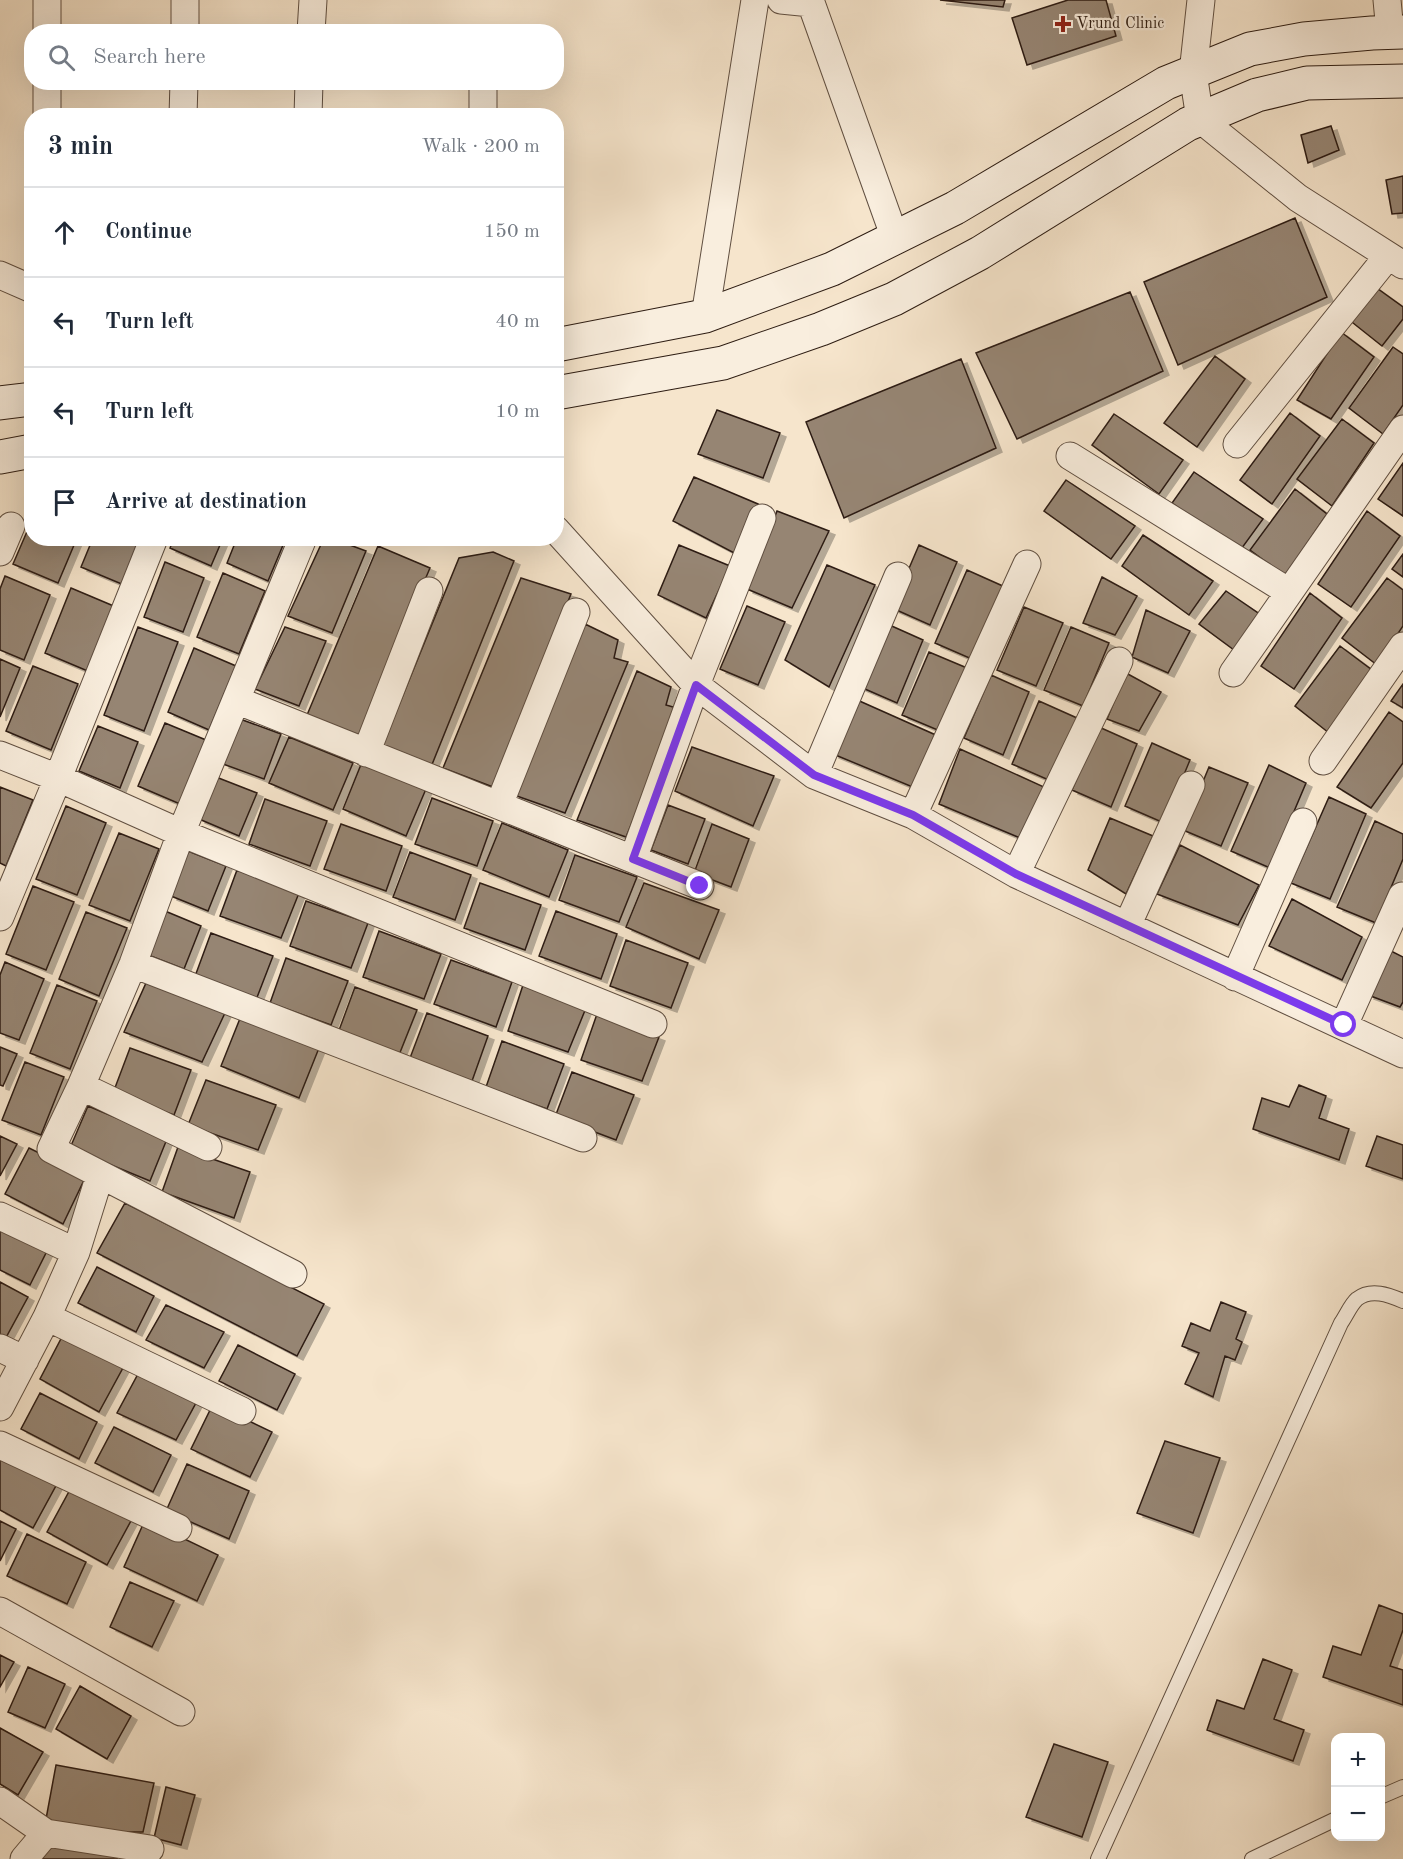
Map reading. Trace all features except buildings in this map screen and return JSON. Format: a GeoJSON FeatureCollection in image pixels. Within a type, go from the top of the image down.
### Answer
{"type":"FeatureCollection","features":[{"type":"Feature","properties":{"kind":"main road"},"geometry":{"type":"LineString","coordinates":[[564,343],[705,316],[832,269],[955,208],[1166,84],[1250,49],[1304,39],[1397,32]]}},
{"type":"Feature","properties":{"kind":"main road"},"geometry":{"type":"LineString","coordinates":[[564,392],[723,363],[821,329],[894,299],[980,253],[1188,124],[1257,95],[1307,82],[1403,81]]}},
{"type":"Feature","properties":{"kind":"main road"},"geometry":{"type":"LineString","coordinates":[[0,403],[24,400]]}},
{"type":"Feature","properties":{"kind":"main road"},"geometry":{"type":"LineString","coordinates":[[0,457],[24,452]]}},
{"type":"Feature","properties":{"kind":"street"},"geometry":{"type":"LineString","coordinates":[[47,0],[47,24]]}},
{"type":"Feature","properties":{"kind":"street"},"geometry":{"type":"LineString","coordinates":[[185,0],[185,24]]}},
{"type":"Feature","properties":{"kind":"street"},"geometry":{"type":"LineString","coordinates":[[312,24],[313,0]]}},
{"type":"Feature","properties":{"kind":"street"},"geometry":{"type":"LineString","coordinates":[[705,316],[754,0]]}},
{"type":"Feature","properties":{"kind":"street"},"geometry":{"type":"LineString","coordinates":[[781,0],[811,2],[895,238]]}},
{"type":"Feature","properties":{"kind":"street"},"geometry":{"type":"LineString","coordinates":[[1201,0],[1193,73],[1200,119],[1298,198],[1395,261],[1237,444]]}},
{"type":"Feature","properties":{"kind":"street"},"geometry":{"type":"LineString","coordinates":[[1387,0],[1397,32]]}},
{"type":"Feature","properties":{"kind":"street"},"geometry":{"type":"LineString","coordinates":[[46,108],[47,90]]}},
{"type":"Feature","properties":{"kind":"street"},"geometry":{"type":"LineString","coordinates":[[183,108],[184,90]]}},
{"type":"Feature","properties":{"kind":"street"},"geometry":{"type":"LineString","coordinates":[[308,108],[309,90]]}},
{"type":"Feature","properties":{"kind":"street"},"geometry":{"type":"LineString","coordinates":[[483,90],[483,108]]}},
{"type":"Feature","properties":{"kind":"street"},"geometry":{"type":"LineString","coordinates":[[0,275],[24,286]]}},
{"type":"Feature","properties":{"kind":"street"},"geometry":{"type":"LineString","coordinates":[[1233,673],[1403,429]]}},
{"type":"Feature","properties":{"kind":"street"},"geometry":{"type":"LineString","coordinates":[[1070,456],[1289,592]]}},
{"type":"Feature","properties":{"kind":"street"},"geometry":{"type":"LineString","coordinates":[[633,859],[696,685],[762,518]]}},
{"type":"Feature","properties":{"kind":"street"},"geometry":{"type":"LineString","coordinates":[[0,552],[11,526]]}},
{"type":"Feature","properties":{"kind":"street"},"geometry":{"type":"LineString","coordinates":[[564,539],[696,685],[814,775],[913,815],[1016,874],[1403,1054]]}},
{"type":"Feature","properties":{"kind":"street"},"geometry":{"type":"LineString","coordinates":[[0,917],[151,546]]}},
{"type":"Feature","properties":{"kind":"street"},"geometry":{"type":"LineString","coordinates":[[293,1274],[51,1149],[81,1086],[133,964],[181,833],[300,546]]}},
{"type":"Feature","properties":{"kind":"street"},"geometry":{"type":"LineString","coordinates":[[913,815],[1027,564]]}},
{"type":"Feature","properties":{"kind":"street"},"geometry":{"type":"LineString","coordinates":[[814,775],[898,576]]}},
{"type":"Feature","properties":{"kind":"street"},"geometry":{"type":"LineString","coordinates":[[366,753],[429,591]]}},
{"type":"Feature","properties":{"kind":"street"},"geometry":{"type":"LineString","coordinates":[[499,805],[576,612]]}},
{"type":"Feature","properties":{"kind":"street"},"geometry":{"type":"LineString","coordinates":[[1323,761],[1403,646]]}},
{"type":"Feature","properties":{"kind":"street"},"geometry":{"type":"LineString","coordinates":[[1016,874],[1119,661]]}},
{"type":"Feature","properties":{"kind":"street"},"geometry":{"type":"LineString","coordinates":[[236,700],[700,886]]}},
{"type":"Feature","properties":{"kind":"street"},"geometry":{"type":"LineString","coordinates":[[0,755],[58,778],[181,833],[653,1024]]}},
{"type":"Feature","properties":{"kind":"street"},"geometry":{"type":"LineString","coordinates":[[1127,926],[1191,785]]}},
{"type":"Feature","properties":{"kind":"street"},"geometry":{"type":"LineString","coordinates":[[1235,976],[1303,822]]}},
{"type":"Feature","properties":{"kind":"street"},"geometry":{"type":"LineString","coordinates":[[1344,1025],[1402,896]]}},
{"type":"Feature","properties":{"kind":"street"},"geometry":{"type":"LineString","coordinates":[[133,964],[584,1138]]}},
{"type":"Feature","properties":{"kind":"street"},"geometry":{"type":"LineString","coordinates":[[81,1086],[208,1147]]}},
{"type":"Feature","properties":{"kind":"street"},"geometry":{"type":"LineString","coordinates":[[0,1407],[47,1317],[76,1252],[100,1175]]}},
{"type":"Feature","properties":{"kind":"street"},"geometry":{"type":"LineString","coordinates":[[0,1216],[76,1252]]}},
{"type":"Feature","properties":{"kind":"street"},"geometry":{"type":"LineString","coordinates":[[47,1317],[242,1410]]}},
{"type":"Feature","properties":{"kind":"street"},"geometry":{"type":"LineString","coordinates":[[0,1348],[25,1360]]}},
{"type":"Feature","properties":{"kind":"street"},"geometry":{"type":"LineString","coordinates":[[0,1444],[178,1528]]}},
{"type":"Feature","properties":{"kind":"street"},"geometry":{"type":"LineString","coordinates":[[0,1611],[181,1712]]}},
{"type":"Feature","properties":{"kind":"street"},"geometry":{"type":"LineString","coordinates":[[0,1801],[46,1833],[150,1849]]}},
{"type":"Feature","properties":{"kind":"street"},"geometry":{"type":"LineString","coordinates":[[24,1859],[46,1833]]}},
{"type":"Feature","properties":{"kind":"lane"},"geometry":{"type":"LineString","coordinates":[[1098,1859],[1341,1323],[1356,1299],[1368,1294],[1388,1294],[1403,1301]]}},
{"type":"Feature","properties":{"kind":"lane"},"geometry":{"type":"LineString","coordinates":[[1385,1795],[1403,1787]]}},
{"type":"Feature","properties":{"kind":"lane"},"geometry":{"type":"LineString","coordinates":[[1252,1859],[1331,1821]]}},
{"type":"Feature","properties":{"kind":"place","name":"Vrund Clinic"},"geometry":{"type":"Point","coordinates":[1063,24]}},
{"type":"Feature","properties":{"kind":"route"},"geometry":{"type":"LineString","coordinates":[[700,886],[633,859],[696,685],[814,775],[913,815],[1016,874],[1344,1025]]}}]}
